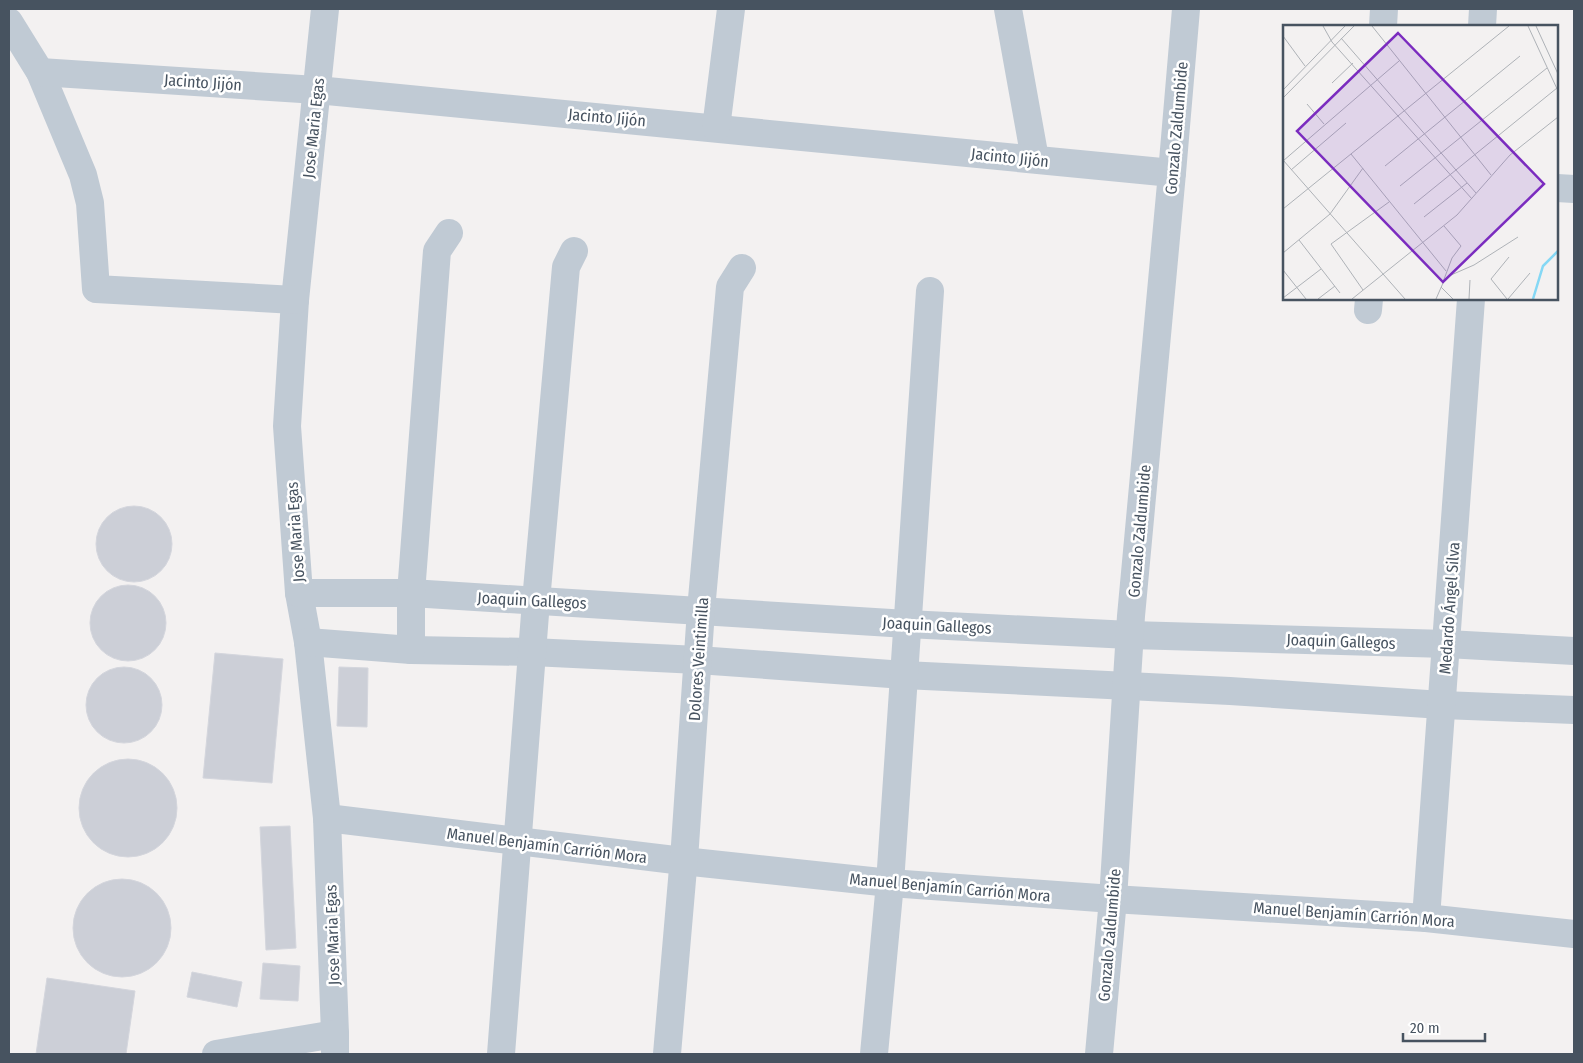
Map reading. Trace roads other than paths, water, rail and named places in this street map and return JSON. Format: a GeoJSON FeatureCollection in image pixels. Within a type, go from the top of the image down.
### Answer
{"type":"FeatureCollection","features":[{"type":"Feature","properties":{"kind":"street","name":"Jose Maria Egas"},"geometry":{"type":"LineString","coordinates":[[325,9],[295,300],[287,426],[299,592],[308,642],[327,818],[335,1044]]}},
{"type":"Feature","properties":{"kind":"street"},"geometry":{"type":"LineString","coordinates":[[716,128],[731,9]]}},
{"type":"Feature","properties":{"kind":"street"},"geometry":{"type":"LineString","coordinates":[[1008,9],[1035,159]]}},
{"type":"Feature","properties":{"kind":"street","name":"Gonzalo Zaldumbide"},"geometry":{"type":"LineString","coordinates":[[1099,1054],[1113,899],[1130,635],[1186,9]]}},
{"type":"Feature","properties":{"kind":"street"},"geometry":{"type":"LineString","coordinates":[[1384,9],[1384,25]]}},
{"type":"Feature","properties":{"kind":"street"},"geometry":{"type":"LineString","coordinates":[[1482,25],[1483,9]]}},
{"type":"Feature","properties":{"kind":"street"},"geometry":{"type":"LineString","coordinates":[[9,22],[40,72],[83,175],[90,203],[96,289],[295,300]]}},
{"type":"Feature","properties":{"kind":"street","name":"Jacinto Jijón"},"geometry":{"type":"LineString","coordinates":[[40,72],[317,90],[1172,173]]}},
{"type":"Feature","properties":{"kind":"street"},"geometry":{"type":"LineString","coordinates":[[1558,188],[1574,189]]}},
{"type":"Feature","properties":{"kind":"street"},"geometry":{"type":"LineString","coordinates":[[411,650],[412,593],[437,251],[449,233]]}},
{"type":"Feature","properties":{"kind":"street"},"geometry":{"type":"LineString","coordinates":[[501,1054],[536,601],[566,267],[574,251]]}},
{"type":"Feature","properties":{"kind":"street","name":"Dolores Veintimilla"},"geometry":{"type":"LineString","coordinates":[[667,1054],[701,610],[730,287],[742,268]]}},
{"type":"Feature","properties":{"kind":"street"},"geometry":{"type":"LineString","coordinates":[[874,1054],[890,883],[930,291]]}},
{"type":"Feature","properties":{"kind":"street","name":"Medardo Ángel Silva"},"geometry":{"type":"LineString","coordinates":[[1426,918],[1471,300]]}},
{"type":"Feature","properties":{"kind":"street","name":"Joaquin Gallegos"},"geometry":{"type":"LineString","coordinates":[[299,592],[412,593],[907,624],[1130,635],[1447,644],[1574,651]]}},
{"type":"Feature","properties":{"kind":"street"},"geometry":{"type":"LineString","coordinates":[[308,642],[411,650],[532,652],[698,660],[904,675],[1230,691],[1442,705],[1574,710]]}},
{"type":"Feature","properties":{"kind":"street","name":"Manuel Benjamín Carrión Mora"},"geometry":{"type":"LineString","coordinates":[[327,818],[683,862],[890,883],[1426,918],[1574,934]]}},
{"type":"Feature","properties":{"kind":"street"},"geometry":{"type":"LineString","coordinates":[[216,1054],[335,1044]]}}]}
